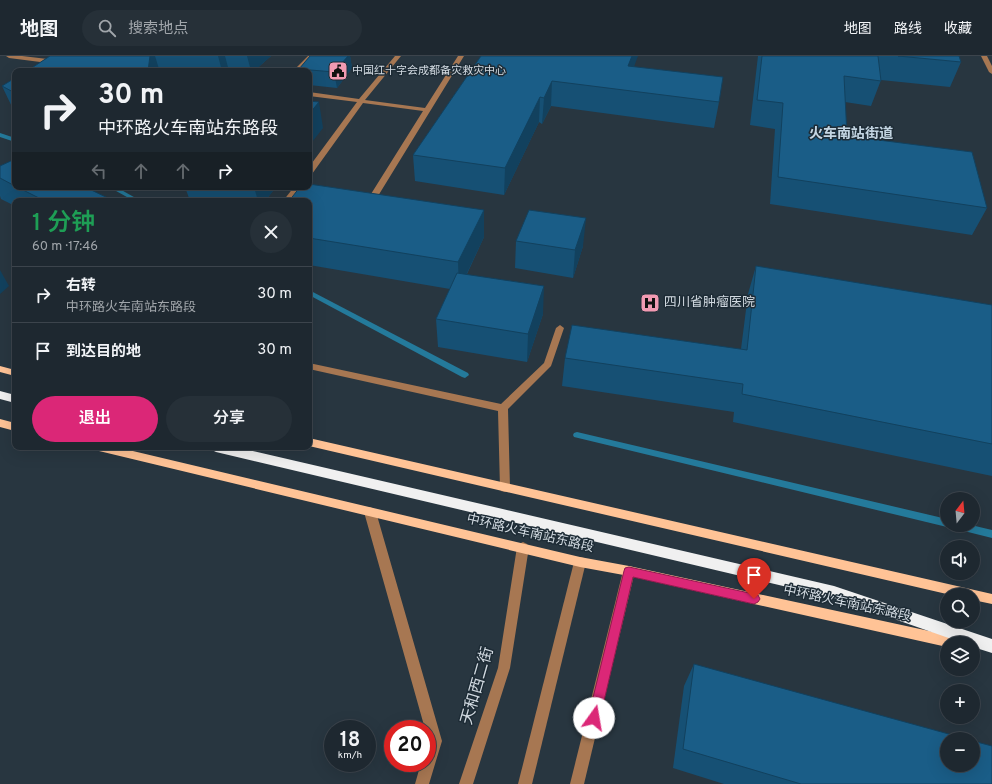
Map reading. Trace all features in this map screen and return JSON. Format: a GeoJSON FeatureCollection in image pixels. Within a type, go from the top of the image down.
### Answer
{"type":"FeatureCollection","features":[{"type":"Feature","properties":{"kind":"highway"},"geometry":{"type":"LineString","coordinates":[[0,395],[12,398]]}},
{"type":"Feature","properties":{"kind":"highway"},"geometry":{"type":"LineString","coordinates":[[228,450],[834,592],[992,646]]}},
{"type":"Feature","properties":{"kind":"main road"},"geometry":{"type":"LineString","coordinates":[[0,370],[12,372]]}},
{"type":"Feature","properties":{"kind":"main road"},"geometry":{"type":"LineString","coordinates":[[0,423],[12,426]]}},
{"type":"Feature","properties":{"kind":"main road"},"geometry":{"type":"LineString","coordinates":[[312,443],[992,599]]}},
{"type":"Feature","properties":{"kind":"main road","name":"中环路火车南站东路段"},"geometry":{"type":"LineString","coordinates":[[111,450],[523,547],[580,562],[629,571],[940,639]]}},
{"type":"Feature","properties":{"kind":"main road"},"geometry":{"type":"LineString","coordinates":[[980,648],[992,651]]}},
{"type":"Feature","properties":{"kind":"street"},"geometry":{"type":"LineString","coordinates":[[9,56],[64,63]]}},
{"type":"Feature","properties":{"kind":"street"},"geometry":{"type":"LineString","coordinates":[[299,68],[311,56]]}},
{"type":"Feature","properties":{"kind":"street"},"geometry":{"type":"LineString","coordinates":[[312,168],[398,56]]}},
{"type":"Feature","properties":{"kind":"street"},"geometry":{"type":"LineString","coordinates":[[375,194],[461,56]]}},
{"type":"Feature","properties":{"kind":"street"},"geometry":{"type":"LineString","coordinates":[[984,56],[992,72]]}},
{"type":"Feature","properties":{"kind":"street"},"geometry":{"type":"LineString","coordinates":[[312,94],[427,110]]}},
{"type":"Feature","properties":{"kind":"street"},"geometry":{"type":"LineString","coordinates":[[289,198],[296,190]]}},
{"type":"Feature","properties":{"kind":"street"},"geometry":{"type":"LineString","coordinates":[[505,488],[503,408],[548,364],[560,328]]}},
{"type":"Feature","properties":{"kind":"street"},"geometry":{"type":"LineString","coordinates":[[312,367],[503,408]]}},
{"type":"Feature","properties":{"kind":"street"},"geometry":{"type":"LineString","coordinates":[[370,512],[435,741],[422,784]]}},
{"type":"Feature","properties":{"kind":"street","name":"天和西二街"},"geometry":{"type":"LineString","coordinates":[[466,784],[504,668],[523,547]]}},
{"type":"Feature","properties":{"kind":"street"},"geometry":{"type":"LineString","coordinates":[[525,784],[580,562]]}},
{"type":"Feature","properties":{"kind":"street"},"geometry":{"type":"LineString","coordinates":[[577,784],[629,571]]}},
{"type":"Feature","properties":{"kind":"building"},"geometry":{"type":"Polygon","coordinates":[[[50,56],[150,56],[148,68],[32,68],[50,56]]]}},
{"type":"Feature","properties":{"kind":"building"},"geometry":{"type":"Polygon","coordinates":[[[310,56],[348,56],[334,72],[312,70],[312,68],[300,68],[310,56]]]}},
{"type":"Feature","properties":{"kind":"building"},"geometry":{"type":"Polygon","coordinates":[[[481,56],[632,56],[628,66],[723,77],[719,102],[552,81],[544,98],[540,97],[505,168],[413,155],[481,56]]]}},
{"type":"Feature","properties":{"kind":"building"},"geometry":{"type":"Polygon","coordinates":[[[762,56],[878,56],[881,81],[844,76],[847,136],[972,152],[987,208],[778,177],[783,103],[757,100],[762,56]]]}},
{"type":"Feature","properties":{"kind":"building"},"geometry":{"type":"Polygon","coordinates":[[[898,56],[959,56],[961,62],[898,56]]]}},
{"type":"Feature","properties":{"kind":"building"},"geometry":{"type":"Polygon","coordinates":[[[12,80],[12,91],[2,86],[12,80]]]}},
{"type":"Feature","properties":{"kind":"building"},"geometry":{"type":"Polygon","coordinates":[[[312,101],[319,102],[312,110],[312,101]]]}},
{"type":"Feature","properties":{"kind":"building"},"geometry":{"type":"Polygon","coordinates":[[[12,160],[12,184],[0,178],[0,166],[12,160]]]}},
{"type":"Feature","properties":{"kind":"building"},"geometry":{"type":"Polygon","coordinates":[[[312,184],[484,210],[458,262],[312,238],[312,198],[291,198],[298,190],[312,190],[312,184]]]}},
{"type":"Feature","properties":{"kind":"building"},"geometry":{"type":"Polygon","coordinates":[[[23,190],[91,190],[108,198],[39,198],[23,190]]]}},
{"type":"Feature","properties":{"kind":"building"},"geometry":{"type":"Polygon","coordinates":[[[529,210],[586,218],[575,250],[516,241],[529,210]]]}},
{"type":"Feature","properties":{"kind":"building"},"geometry":{"type":"Polygon","coordinates":[[[756,266],[992,305],[992,444],[742,394],[743,384],[565,358],[572,325],[747,350],[756,266]]]}},
{"type":"Feature","properties":{"kind":"building"},"geometry":{"type":"Polygon","coordinates":[[[457,273],[544,286],[528,334],[436,319],[457,273]]]}},
{"type":"Feature","properties":{"kind":"building"},"geometry":{"type":"Polygon","coordinates":[[[694,664],[942,732],[940,732],[940,772],[980,772],[980,743],[992,746],[992,784],[801,784],[683,749],[694,664]]]}},
{"type":"Feature","properties":{"kind":"waterway"},"geometry":{"type":"LineString","coordinates":[[0,135],[12,139]]}},
{"type":"Feature","properties":{"kind":"waterway"},"geometry":{"type":"LineString","coordinates":[[118,190],[132,198]]}},
{"type":"Feature","properties":{"kind":"waterway"},"geometry":{"type":"LineString","coordinates":[[312,294],[465,375]]}},
{"type":"Feature","properties":{"kind":"waterway"},"geometry":{"type":"LineString","coordinates":[[577,435],[940,521]]}},
{"type":"Feature","properties":{"kind":"waterway"},"geometry":{"type":"LineString","coordinates":[[980,531],[992,534]]}},
{"type":"Feature","properties":{"kind":"place","name":"中国红十字会成都备灾救灾中心"},"geometry":{"type":"Point","coordinates":[338,71]}},
{"type":"Feature","properties":{"kind":"place","name":"四川省肿瘤医院"},"geometry":{"type":"Point","coordinates":[650,303]}},
{"type":"Feature","properties":{"kind":"district","name":"火车南站街道"},"geometry":{"type":"Point","coordinates":[851,134]}},
{"type":"Feature","properties":{"kind":"route"},"geometry":{"type":"LineString","coordinates":[[594,718],[629,571],[754,599]]}}]}
